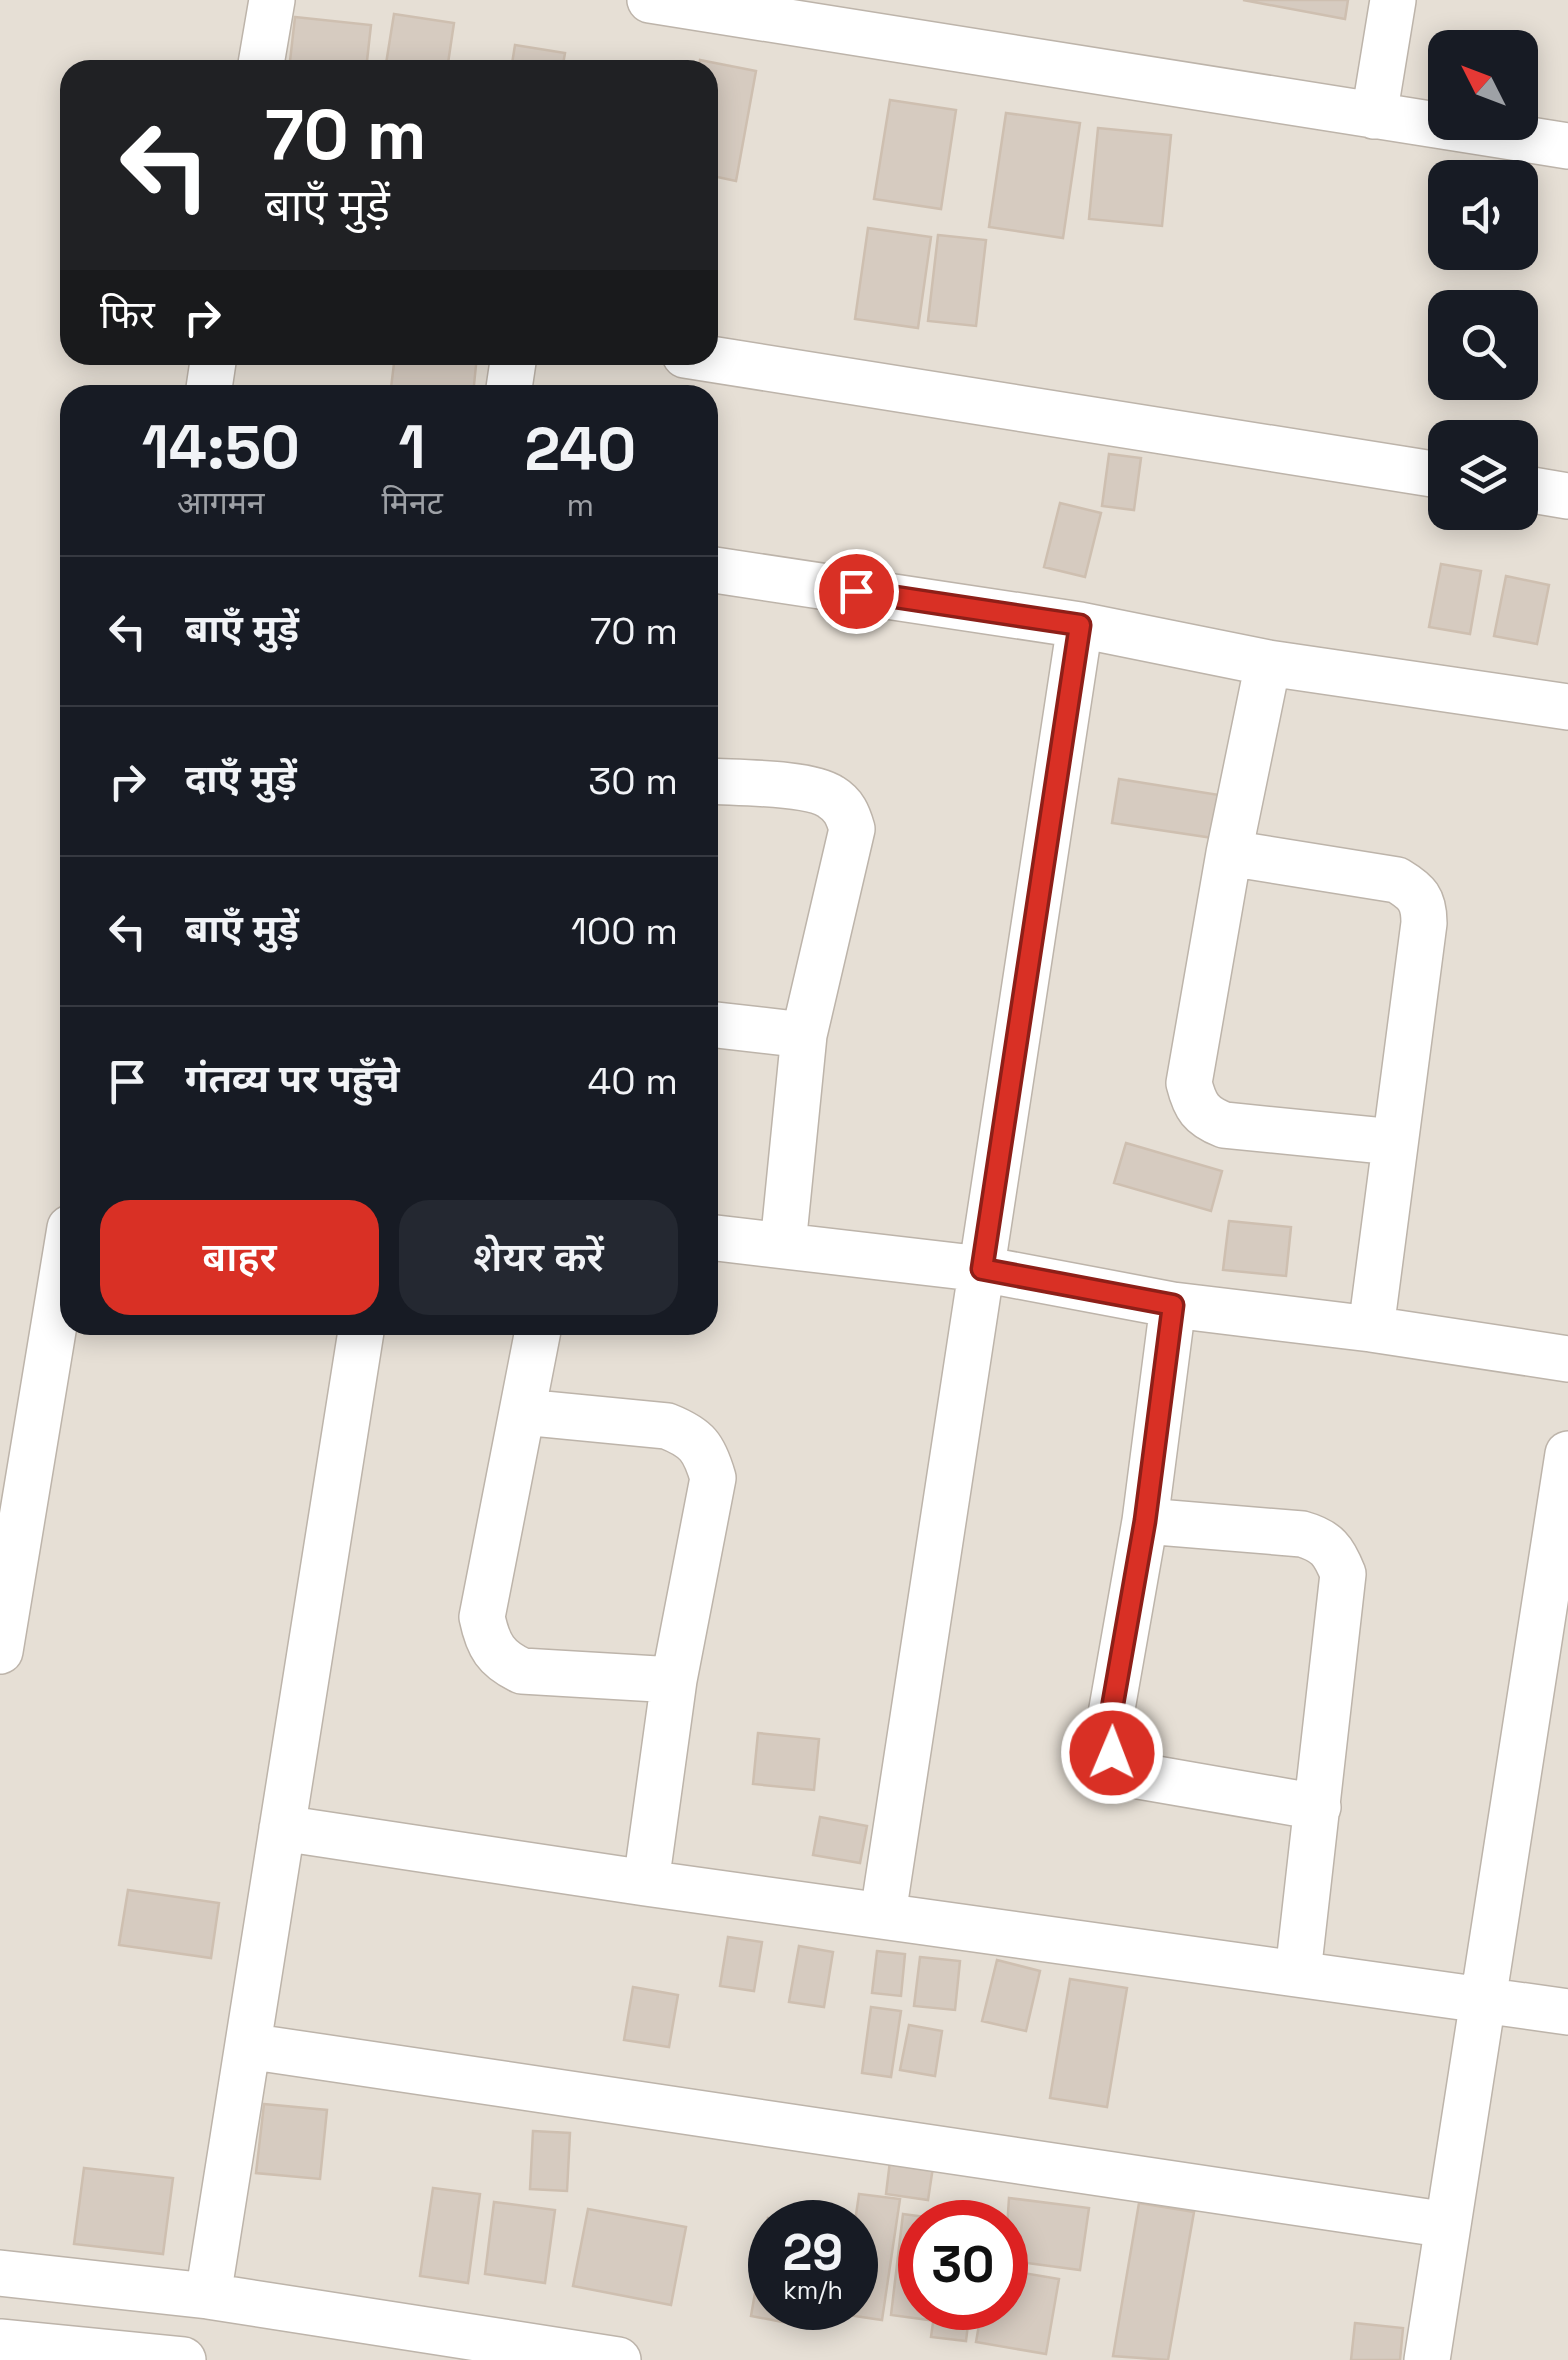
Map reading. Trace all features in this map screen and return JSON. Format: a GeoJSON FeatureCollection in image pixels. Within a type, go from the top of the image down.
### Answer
{"type":"FeatureCollection","features":[{"type":"Feature","properties":{"kind":"street"},"geometry":{"type":"LineString","coordinates":[[262,60],[272,0]]}},
{"type":"Feature","properties":{"kind":"street"},"geometry":{"type":"LineString","coordinates":[[650,0],[1568,146]]}},
{"type":"Feature","properties":{"kind":"street"},"geometry":{"type":"LineString","coordinates":[[1374,116],[1393,0]]}},
{"type":"Feature","properties":{"kind":"street"},"geometry":{"type":"LineString","coordinates":[[718,360],[1428,473]]}},
{"type":"Feature","properties":{"kind":"street"},"geometry":{"type":"LineString","coordinates":[[1538,491],[1568,496]]}},
{"type":"Feature","properties":{"kind":"street"},"geometry":{"type":"LineString","coordinates":[[718,571],[1080,625],[1268,663],[1568,707]]}},
{"type":"Feature","properties":{"kind":"street"},"geometry":{"type":"LineString","coordinates":[[884,1914],[1080,625]]}},
{"type":"Feature","properties":{"kind":"street"},"geometry":{"type":"LineString","coordinates":[[1268,663],[1189,1084],[1194,1103],[1203,1116],[1224,1125],[1394,1142]]}},
{"type":"Feature","properties":{"kind":"street"},"geometry":{"type":"LineString","coordinates":[[718,781],[810,789],[830,796],[847,811],[852,829],[804,1034],[783,1244]]}},
{"type":"Feature","properties":{"kind":"street"},"geometry":{"type":"LineString","coordinates":[[1230,853],[1397,880],[1424,902],[1370,1329]]}},
{"type":"Feature","properties":{"kind":"street"},"geometry":{"type":"LineString","coordinates":[[718,1025],[804,1034]]}},
{"type":"Feature","properties":{"kind":"street"},"geometry":{"type":"LineString","coordinates":[[718,1237],[982,1269],[1173,1305],[1568,1358]]}},
{"type":"Feature","properties":{"kind":"street"},"geometry":{"type":"LineString","coordinates":[[0,1652],[60,1289]]}},
{"type":"Feature","properties":{"kind":"street"},"geometry":{"type":"LineString","coordinates":[[1173,1305],[1145,1521],[1107,1737],[1122,1768],[1139,1776],[1318,1807]]}},
{"type":"Feature","properties":{"kind":"street"},"geometry":{"type":"LineString","coordinates":[[208,2296],[360,1335]]}},
{"type":"Feature","properties":{"kind":"street"},"geometry":{"type":"LineString","coordinates":[[538,1335],[482,1618],[488,1643],[502,1662],[522,1671],[674,1680]]}},
{"type":"Feature","properties":{"kind":"street"},"geometry":{"type":"LineString","coordinates":[[522,1412],[666,1426],[687,1434],[706,1451],[713,1478],[674,1680],[646,1883]]}},
{"type":"Feature","properties":{"kind":"street"},"geometry":{"type":"LineString","coordinates":[[1427,2360],[1568,1454]]}},
{"type":"Feature","properties":{"kind":"street"},"geometry":{"type":"LineString","coordinates":[[1145,1521],[1302,1534],[1323,1540],[1335,1554],[1343,1574],[1298,1973]]}},
{"type":"Feature","properties":{"kind":"street"},"geometry":{"type":"LineString","coordinates":[[282,1828],[1568,2012]]}},
{"type":"Feature","properties":{"kind":"street"},"geometry":{"type":"LineString","coordinates":[[248,2046],[1448,2225]]}},
{"type":"Feature","properties":{"kind":"street"},"geometry":{"type":"LineString","coordinates":[[0,2272],[208,2296],[618,2360]]}},
{"type":"Feature","properties":{"kind":"street"},"geometry":{"type":"LineString","coordinates":[[0,2342],[183,2360]]}},
{"type":"Feature","properties":{"kind":"shaded area"},"geometry":{"type":"Polygon","coordinates":[[[0,0],[1568,0],[1568,2360],[0,2360],[0,0]]]}},
{"type":"Feature","properties":{"kind":"building"},"geometry":{"type":"Polygon","coordinates":[[[1243,0],[1348,0],[1345,19],[1243,0]]]}},
{"type":"Feature","properties":{"kind":"building"},"geometry":{"type":"Polygon","coordinates":[[[394,14],[454,23],[448,60],[387,60],[394,14]]]}},
{"type":"Feature","properties":{"kind":"building"},"geometry":{"type":"Polygon","coordinates":[[[295,17],[371,25],[367,60],[290,60],[295,17]]]}},
{"type":"Feature","properties":{"kind":"building"},"geometry":{"type":"Polygon","coordinates":[[[515,45],[565,53],[564,60],[513,60],[515,45]]]}},
{"type":"Feature","properties":{"kind":"building"},"geometry":{"type":"Polygon","coordinates":[[[718,64],[756,71],[736,181],[718,177],[718,64]]]}},
{"type":"Feature","properties":{"kind":"building"},"geometry":{"type":"Polygon","coordinates":[[[890,100],[956,110],[941,209],[874,199],[890,100]]]}},
{"type":"Feature","properties":{"kind":"building"},"geometry":{"type":"Polygon","coordinates":[[[1006,113],[1080,123],[1063,238],[989,227],[1006,113]]]}},
{"type":"Feature","properties":{"kind":"building"},"geometry":{"type":"Polygon","coordinates":[[[1098,128],[1171,135],[1162,226],[1089,219],[1098,128]]]}},
{"type":"Feature","properties":{"kind":"building"},"geometry":{"type":"Polygon","coordinates":[[[868,228],[931,237],[918,328],[855,319],[868,228]]]}},
{"type":"Feature","properties":{"kind":"building"},"geometry":{"type":"Polygon","coordinates":[[[938,235],[986,240],[976,326],[928,321],[938,235]]]}},
{"type":"Feature","properties":{"kind":"building"},"geometry":{"type":"Polygon","coordinates":[[[394,365],[476,365],[474,385],[391,385],[394,365]]]}},
{"type":"Feature","properties":{"kind":"building"},"geometry":{"type":"Polygon","coordinates":[[[1109,454],[1141,458],[1134,510],[1102,506],[1109,454]]]}},
{"type":"Feature","properties":{"kind":"building"},"geometry":{"type":"Polygon","coordinates":[[[1060,503],[1101,513],[1085,577],[1044,567],[1060,503]]]}},
{"type":"Feature","properties":{"kind":"building"},"geometry":{"type":"Polygon","coordinates":[[[1441,564],[1481,571],[1470,634],[1429,627],[1441,564]]]}},
{"type":"Feature","properties":{"kind":"building"},"geometry":{"type":"Polygon","coordinates":[[[1506,576],[1549,585],[1537,644],[1494,636],[1506,576]]]}},
{"type":"Feature","properties":{"kind":"building"},"geometry":{"type":"Polygon","coordinates":[[[1119,779],[1219,795],[1213,838],[1112,823],[1119,779]]]}},
{"type":"Feature","properties":{"kind":"building"},"geometry":{"type":"Polygon","coordinates":[[[1126,1143],[1222,1171],[1211,1211],[1114,1183],[1126,1143]]]}},
{"type":"Feature","properties":{"kind":"building"},"geometry":{"type":"Polygon","coordinates":[[[1229,1221],[1291,1227],[1286,1276],[1223,1270],[1229,1221]]]}},
{"type":"Feature","properties":{"kind":"building"},"geometry":{"type":"Polygon","coordinates":[[[758,1733],[819,1739],[814,1790],[753,1784],[758,1733]]]}},
{"type":"Feature","properties":{"kind":"building"},"geometry":{"type":"Polygon","coordinates":[[[820,1817],[867,1826],[860,1863],[813,1855],[820,1817]]]}},
{"type":"Feature","properties":{"kind":"building"},"geometry":{"type":"Polygon","coordinates":[[[128,1890],[219,1903],[211,1958],[119,1945],[128,1890]]]}},
{"type":"Feature","properties":{"kind":"building"},"geometry":{"type":"Polygon","coordinates":[[[728,1937],[762,1942],[754,1991],[720,1986],[728,1937]]]}},
{"type":"Feature","properties":{"kind":"building"},"geometry":{"type":"Polygon","coordinates":[[[799,1946],[833,1952],[824,2007],[789,2002],[799,1946]]]}},
{"type":"Feature","properties":{"kind":"building"},"geometry":{"type":"Polygon","coordinates":[[[877,1951],[905,1954],[901,1996],[872,1993],[877,1951]]]}},
{"type":"Feature","properties":{"kind":"building"},"geometry":{"type":"Polygon","coordinates":[[[920,1957],[960,1961],[955,2010],[914,2006],[920,1957]]]}},
{"type":"Feature","properties":{"kind":"building"},"geometry":{"type":"Polygon","coordinates":[[[997,1960],[1040,1971],[1026,2031],[982,2021],[997,1960]]]}},
{"type":"Feature","properties":{"kind":"building"},"geometry":{"type":"Polygon","coordinates":[[[1070,1979],[1127,1988],[1107,2107],[1050,2098],[1070,1979]]]}},
{"type":"Feature","properties":{"kind":"building"},"geometry":{"type":"Polygon","coordinates":[[[633,1987],[678,1995],[669,2047],[624,2040],[633,1987]]]}},
{"type":"Feature","properties":{"kind":"building"},"geometry":{"type":"Polygon","coordinates":[[[871,2007],[901,2011],[891,2077],[862,2073],[871,2007]]]}},
{"type":"Feature","properties":{"kind":"building"},"geometry":{"type":"Polygon","coordinates":[[[909,2025],[942,2031],[935,2076],[900,2070],[909,2025]]]}},
{"type":"Feature","properties":{"kind":"building"},"geometry":{"type":"Polygon","coordinates":[[[264,2104],[327,2110],[320,2179],[256,2173],[264,2104]]]}},
{"type":"Feature","properties":{"kind":"building"},"geometry":{"type":"Polygon","coordinates":[[[533,2131],[570,2133],[567,2191],[530,2189],[533,2131]]]}},
{"type":"Feature","properties":{"kind":"building"},"geometry":{"type":"Polygon","coordinates":[[[890,2161],[933,2167],[928,2200],[886,2194],[890,2161]]]}},
{"type":"Feature","properties":{"kind":"building"},"geometry":{"type":"Polygon","coordinates":[[[84,2168],[173,2178],[163,2254],[74,2244],[84,2168]]]}},
{"type":"Feature","properties":{"kind":"building"},"geometry":{"type":"Polygon","coordinates":[[[433,2188],[480,2194],[468,2283],[420,2276],[433,2188]]]}},
{"type":"Feature","properties":{"kind":"building"},"geometry":{"type":"Polygon","coordinates":[[[859,2194],[900,2199],[882,2320],[878,2319],[878,2200],[858,2200],[859,2194]]]}},
{"type":"Feature","properties":{"kind":"building"},"geometry":{"type":"Polygon","coordinates":[[[1028,2200],[1089,2208],[1080,2270],[1028,2263],[1028,2200]]]}},
{"type":"Feature","properties":{"kind":"building"},"geometry":{"type":"Polygon","coordinates":[[[494,2202],[555,2210],[545,2283],[485,2274],[494,2202]]]}},
{"type":"Feature","properties":{"kind":"building"},"geometry":{"type":"Polygon","coordinates":[[[1139,2203],[1194,2212],[1168,2360],[1113,2356],[1139,2203]]]}},
{"type":"Feature","properties":{"kind":"building"},"geometry":{"type":"Polygon","coordinates":[[[588,2209],[686,2227],[671,2305],[573,2286],[588,2209]]]}},
{"type":"Feature","properties":{"kind":"building"},"geometry":{"type":"Polygon","coordinates":[[[898,2256],[898,2316],[891,2315],[898,2256]]]}},
{"type":"Feature","properties":{"kind":"building"},"geometry":{"type":"Polygon","coordinates":[[[1028,2274],[1059,2279],[1046,2354],[976,2342],[978,2330],[1028,2330],[1028,2274]]]}},
{"type":"Feature","properties":{"kind":"building"},"geometry":{"type":"Polygon","coordinates":[[[1355,2323],[1403,2328],[1400,2360],[1351,2360],[1355,2323]]]}},
{"type":"Feature","properties":{"kind":"building"},"geometry":{"type":"Polygon","coordinates":[[[932,2330],[967,2330],[966,2341],[931,2337],[932,2330]]]}},
{"type":"Feature","properties":{"kind":"route"},"geometry":{"type":"LineString","coordinates":[[856,591],[1080,625],[982,1269],[1173,1305],[1145,1521],[1107,1737],[1112,1753]]}}]}
